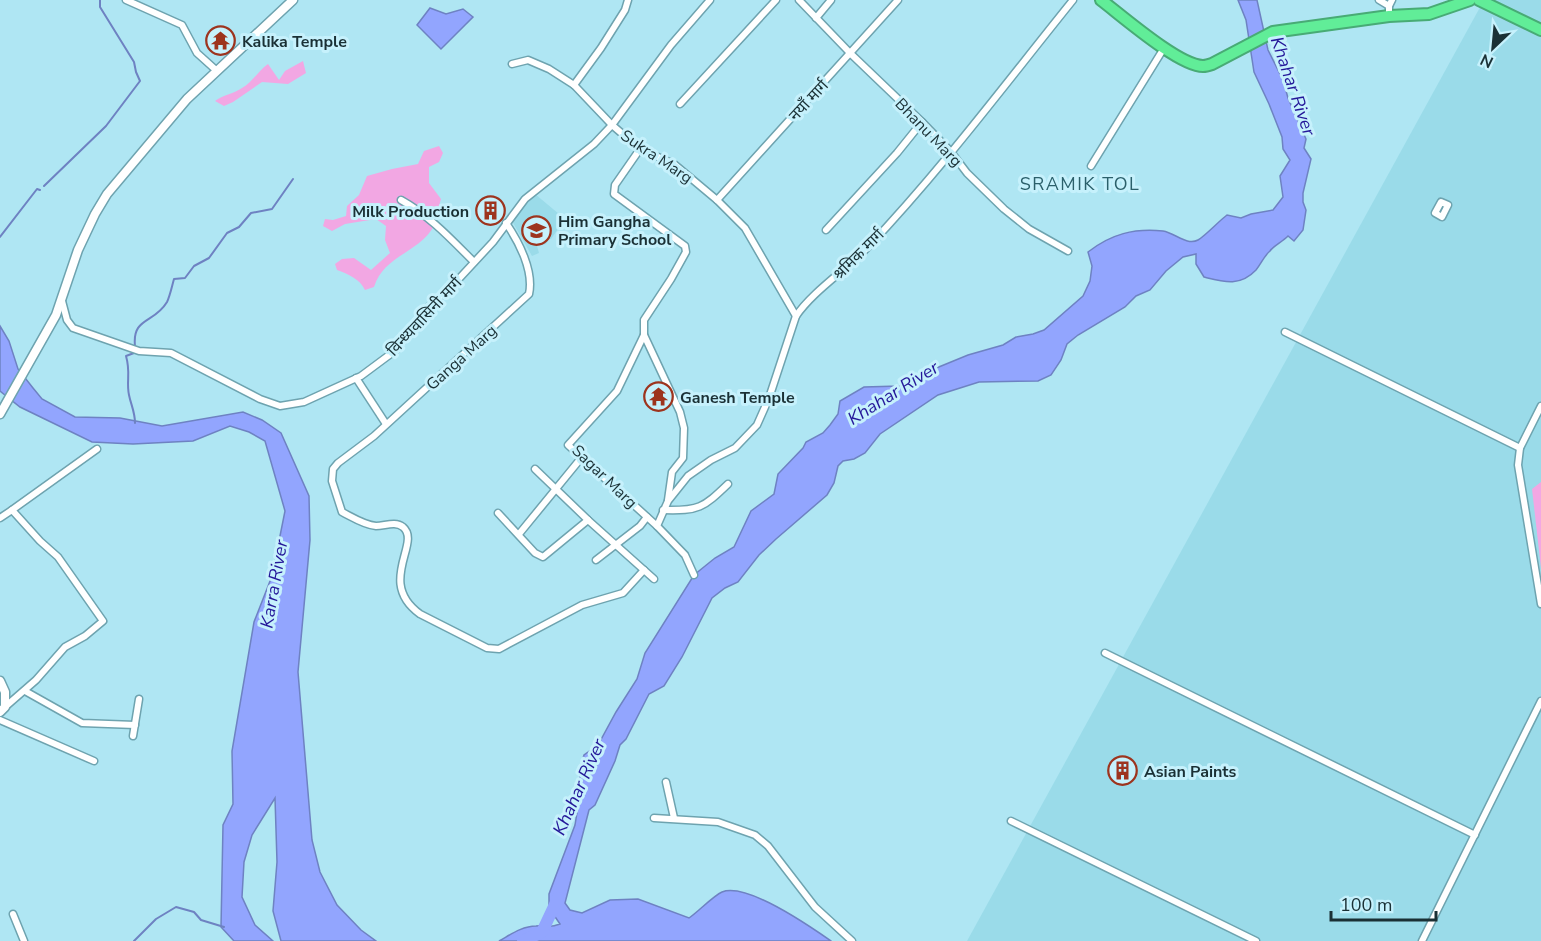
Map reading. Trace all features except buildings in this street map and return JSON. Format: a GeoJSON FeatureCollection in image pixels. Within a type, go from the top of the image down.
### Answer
{"type":"FeatureCollection","features":[{"type":"Feature","properties":{"kind":"highway"},"geometry":{"type":"LineString","coordinates":[[1101,0],[1164,48],[1182,59],[1203,66],[1212,64],[1273,32],[1390,7],[1429,14],[1470,0]]}},
{"type":"Feature","properties":{"kind":"highway"},"geometry":{"type":"LineString","coordinates":[[1479,0],[1541,30]]}},
{"type":"Feature","properties":{"kind":"main road"},"geometry":{"type":"LineString","coordinates":[[2,411],[56,315],[78,250],[107,195],[187,99],[293,0]]}},
{"type":"Feature","properties":{"kind":"main road"},"geometry":{"type":"LineString","coordinates":[[0,681],[4,692],[3,709]]}},
{"type":"Feature","properties":{"kind":"street"},"geometry":{"type":"LineString","coordinates":[[126,0],[182,25],[197,53],[217,71]]}},
{"type":"Feature","properties":{"kind":"street"},"geometry":{"type":"LineString","coordinates":[[574,85],[602,48],[625,10],[628,0]]}},
{"type":"Feature","properties":{"kind":"street","name":"विन्ध्यवासिनी मार्ग"},"geometry":{"type":"LineString","coordinates":[[62,301],[67,320],[74,328],[139,351],[171,353],[260,399],[280,406],[304,402],[356,378],[396,350],[424,311],[493,242],[525,199],[594,144],[612,125],[671,45],[710,0]]}},
{"type":"Feature","properties":{"kind":"street"},"geometry":{"type":"LineString","coordinates":[[680,104],[776,0]]}},
{"type":"Feature","properties":{"kind":"street","name":"Bhanu Marg"},"geometry":{"type":"LineString","coordinates":[[799,0],[922,122],[951,152],[967,173],[1004,209],[1029,229],[1068,251]]}},
{"type":"Feature","properties":{"kind":"street"},"geometry":{"type":"LineString","coordinates":[[816,18],[831,0]]}},
{"type":"Feature","properties":{"kind":"street","name":"नयाँ मार्ग"},"geometry":{"type":"LineString","coordinates":[[717,200],[898,0]]}},
{"type":"Feature","properties":{"kind":"street","name":"श्रमिक मार्ग"},"geometry":{"type":"LineString","coordinates":[[657,526],[668,501],[688,476],[711,460],[735,448],[757,425],[769,398],[796,316],[804,304],[868,247],[951,152],[1073,0]]}},
{"type":"Feature","properties":{"kind":"street"},"geometry":{"type":"LineString","coordinates":[[1378,0],[1390,7]]}},
{"type":"Feature","properties":{"kind":"street"},"geometry":{"type":"LineString","coordinates":[[1091,166],[1164,48]]}},
{"type":"Feature","properties":{"kind":"street","name":"Sukra Marg"},"geometry":{"type":"LineString","coordinates":[[512,64],[528,60],[549,69],[574,85],[612,125],[639,148],[674,164],[717,200],[745,228],[796,316]]}},
{"type":"Feature","properties":{"kind":"street"},"geometry":{"type":"LineString","coordinates":[[826,230],[897,153],[922,122]]}},
{"type":"Feature","properties":{"kind":"street"},"geometry":{"type":"LineString","coordinates":[[639,148],[615,185],[614,194],[685,246],[686,252],[672,279],[644,320],[644,335],[680,412],[684,428],[682,458],[672,472],[668,501]]}},
{"type":"Feature","properties":{"kind":"street"},"geometry":{"type":"LineString","coordinates":[[401,200],[419,210],[444,231],[474,262]]}},
{"type":"Feature","properties":{"kind":"street","name":"Ganga Marg"},"geometry":{"type":"LineString","coordinates":[[506,223],[515,236],[529,273],[531,285],[529,294],[374,436],[338,463],[333,469],[332,481],[342,512],[376,526],[396,524],[402,526],[407,532],[409,542],[399,578],[402,592],[412,608],[451,631],[487,648],[499,649],[582,605],[623,593],[644,570]]}},
{"type":"Feature","properties":{"kind":"street"},"geometry":{"type":"LineString","coordinates":[[1285,332],[1520,448]]}},
{"type":"Feature","properties":{"kind":"street","name":"Sagar Marg"},"geometry":{"type":"LineString","coordinates":[[644,335],[617,391],[568,445],[657,526],[685,555],[693,575]]}},
{"type":"Feature","properties":{"kind":"street"},"geometry":{"type":"LineString","coordinates":[[356,378],[386,424]]}},
{"type":"Feature","properties":{"kind":"street"},"geometry":{"type":"LineString","coordinates":[[1541,406],[1520,448],[1518,465],[1541,604]]}},
{"type":"Feature","properties":{"kind":"street"},"geometry":{"type":"LineString","coordinates":[[0,518],[97,449]]}},
{"type":"Feature","properties":{"kind":"street"},"geometry":{"type":"LineString","coordinates":[[519,534],[582,457]]}},
{"type":"Feature","properties":{"kind":"street"},"geometry":{"type":"LineString","coordinates":[[535,469],[654,579]]}},
{"type":"Feature","properties":{"kind":"street"},"geometry":{"type":"LineString","coordinates":[[663,510],[690,511],[707,504],[728,484]]}},
{"type":"Feature","properties":{"kind":"street"},"geometry":{"type":"LineString","coordinates":[[3,709],[25,691],[65,647],[85,636],[104,621],[58,557],[12,510]]}},
{"type":"Feature","properties":{"kind":"street"},"geometry":{"type":"LineString","coordinates":[[498,513],[535,553],[543,557],[588,520]]}},
{"type":"Feature","properties":{"kind":"street"},"geometry":{"type":"LineString","coordinates":[[596,560],[640,526],[647,517]]}},
{"type":"Feature","properties":{"kind":"street"},"geometry":{"type":"LineString","coordinates":[[1106,653],[1475,835]]}},
{"type":"Feature","properties":{"kind":"street"},"geometry":{"type":"LineString","coordinates":[[25,691],[82,723],[135,725]]}},
{"type":"Feature","properties":{"kind":"street"},"geometry":{"type":"LineString","coordinates":[[134,736],[139,699]]}},
{"type":"Feature","properties":{"kind":"street"},"geometry":{"type":"LineString","coordinates":[[1422,941],[1541,701]]}},
{"type":"Feature","properties":{"kind":"street"},"geometry":{"type":"LineString","coordinates":[[0,720],[94,761]]}},
{"type":"Feature","properties":{"kind":"street"},"geometry":{"type":"LineString","coordinates":[[666,782],[674,818]]}},
{"type":"Feature","properties":{"kind":"street"},"geometry":{"type":"LineString","coordinates":[[654,818],[718,822],[754,835],[768,846],[815,907],[852,941]]}},
{"type":"Feature","properties":{"kind":"street"},"geometry":{"type":"LineString","coordinates":[[1011,821],[1256,941]]}},
{"type":"Feature","properties":{"kind":"street"},"geometry":{"type":"LineString","coordinates":[[13,914],[24,941]]}},
{"type":"Feature","properties":{"kind":"shaded area"},"geometry":{"type":"Polygon","coordinates":[[[1484,0],[1541,0],[1541,941],[967,941],[1484,0]]]}},
{"type":"Feature","properties":{"kind":"shaded area"},"geometry":{"type":"Polygon","coordinates":[[[303,61],[306,73],[288,84],[262,82],[224,106],[215,101],[246,86],[268,64],[279,80],[285,71],[303,61]]]}},
{"type":"Feature","properties":{"kind":"shaded area"},"geometry":{"type":"Polygon","coordinates":[[[439,146],[443,153],[439,162],[429,167],[429,183],[441,199],[434,226],[420,242],[385,268],[374,287],[365,290],[357,280],[337,270],[335,264],[342,259],[354,258],[371,270],[390,253],[385,240],[386,226],[376,219],[345,224],[332,231],[323,226],[325,219],[333,220],[346,216],[347,206],[359,195],[367,176],[418,164],[424,151],[439,146]]]}},
{"type":"Feature","properties":{"kind":"shaded area","name":"Him Gangha Primary School"},"geometry":{"type":"Polygon","coordinates":[[[535,194],[565,219],[546,244],[537,246],[539,253],[532,256],[512,221],[535,194]]]}},
{"type":"Feature","properties":{"kind":"shaded area"},"geometry":{"type":"Polygon","coordinates":[[[1541,482],[1541,568],[1532,489],[1541,482]]]}},
{"type":"Feature","properties":{"kind":"water"},"geometry":{"type":"Polygon","coordinates":[[[1238,0],[1257,0],[1268,50],[1283,80],[1288,98],[1306,139],[1304,148],[1311,159],[1303,193],[1306,210],[1303,230],[1294,241],[1288,236],[1275,246],[1256,270],[1238,281],[1204,277],[1196,264],[1196,254],[1183,257],[1166,271],[1150,290],[1136,296],[1125,307],[1067,344],[1061,360],[1051,375],[1038,381],[979,382],[938,395],[880,434],[865,453],[854,459],[843,461],[838,466],[834,483],[827,495],[759,555],[738,582],[712,598],[682,657],[664,686],[649,694],[626,739],[620,745],[595,805],[589,810],[565,903],[570,910],[582,913],[610,900],[638,899],[689,918],[718,894],[733,891],[747,893],[778,907],[831,941],[499,941],[526,927],[550,927],[560,924],[549,908],[549,894],[575,825],[580,769],[584,755],[598,745],[637,679],[645,653],[694,575],[715,558],[734,547],[751,511],[774,494],[778,474],[806,442],[823,433],[830,425],[838,414],[840,401],[864,387],[899,386],[912,378],[968,355],[1003,345],[1016,337],[1044,330],[1083,296],[1090,281],[1092,266],[1088,252],[1114,237],[1142,230],[1152,230],[1167,232],[1185,240],[1194,241],[1201,238],[1227,215],[1241,218],[1273,210],[1283,197],[1280,176],[1290,160],[1283,149],[1282,137],[1254,72],[1246,20],[1238,0]]]}},
{"type":"Feature","properties":{"kind":"water"},"geometry":{"type":"Polygon","coordinates":[[[430,8],[446,14],[463,9],[473,17],[441,49],[417,25],[430,8]]]}},
{"type":"Feature","properties":{"kind":"water","name":"Karra River"},"geometry":{"type":"Polygon","coordinates":[[[0,326],[9,341],[18,369],[42,399],[75,417],[120,418],[162,426],[243,412],[262,420],[281,433],[309,496],[310,540],[298,672],[312,840],[320,872],[337,905],[361,930],[376,941],[281,941],[273,911],[277,862],[275,798],[252,835],[244,862],[242,897],[255,925],[273,941],[234,941],[221,927],[223,825],[233,804],[232,751],[254,622],[272,576],[285,511],[265,441],[249,432],[230,426],[193,441],[133,444],[92,442],[20,407],[0,391],[0,326]]]}},
{"type":"Feature","properties":{"kind":"waterway"},"geometry":{"type":"LineString","coordinates":[[44,186],[106,126],[140,81],[134,62],[100,7],[100,0]]}},
{"type":"Feature","properties":{"kind":"waterway"},"geometry":{"type":"LineString","coordinates":[[135,346],[137,330],[140,325],[162,309],[167,302],[174,279],[185,278],[194,266],[209,258],[227,233],[239,227],[251,213],[272,209],[293,179]]}},
{"type":"Feature","properties":{"kind":"waterway"},"geometry":{"type":"LineString","coordinates":[[0,237],[37,189],[40,190]]}},
{"type":"Feature","properties":{"kind":"waterway"},"geometry":{"type":"LineString","coordinates":[[134,353],[126,356],[128,390],[135,423]]}},
{"type":"Feature","properties":{"kind":"waterway","name":"Khahar River"},"geometry":{"type":"LineString","coordinates":[[523,941],[542,932],[558,898]]}},
{"type":"Feature","properties":{"kind":"waterway"},"geometry":{"type":"LineString","coordinates":[[134,941],[156,919],[176,907],[194,912],[201,920],[224,927]]}},
{"type":"Feature","properties":{"kind":"place","name":"Kalika Temple"},"geometry":{"type":"Point","coordinates":[221,41]}},
{"type":"Feature","properties":{"kind":"place","name":"Milk Production"},"geometry":{"type":"Point","coordinates":[490,211]}},
{"type":"Feature","properties":{"kind":"place","name":"Him Gangha Primary School"},"geometry":{"type":"Point","coordinates":[537,230]}},
{"type":"Feature","properties":{"kind":"place","name":"Ganesh Temple"},"geometry":{"type":"Point","coordinates":[659,397]}},
{"type":"Feature","properties":{"kind":"place","name":"Asian Paints"},"geometry":{"type":"Point","coordinates":[1123,771]}},
{"type":"Feature","properties":{"kind":"district","name":"SRAMIK TOL"},"geometry":{"type":"Point","coordinates":[1080,184]}}]}
